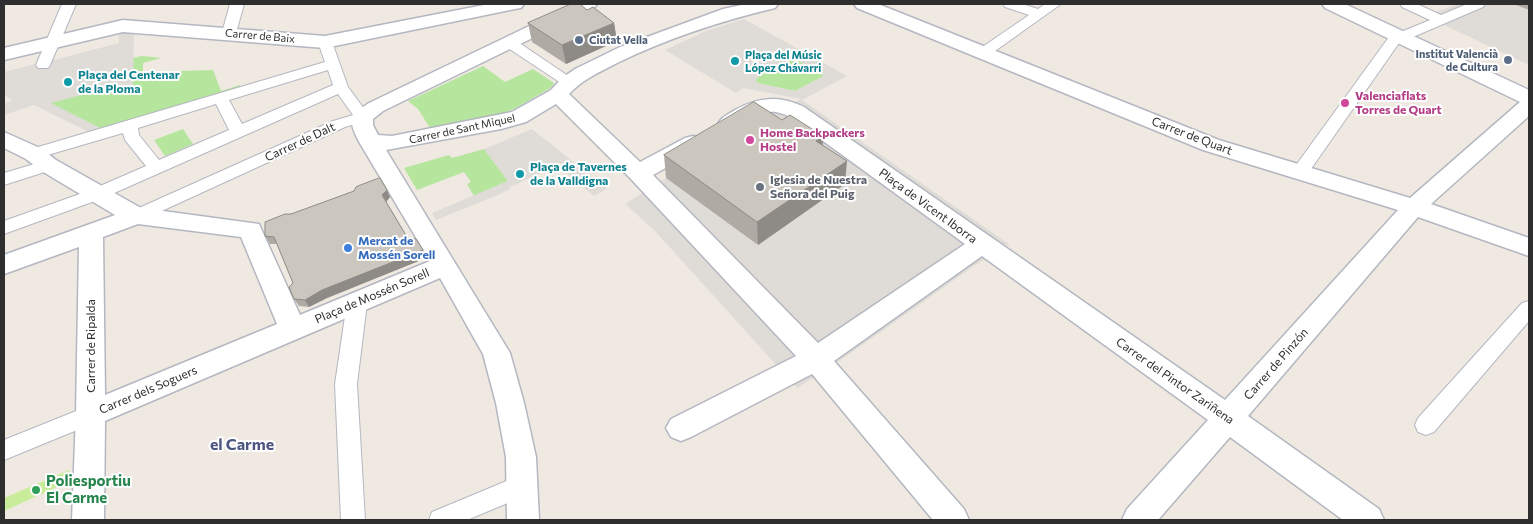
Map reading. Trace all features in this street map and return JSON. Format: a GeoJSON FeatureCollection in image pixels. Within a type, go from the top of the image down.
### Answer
{"type":"FeatureCollection","features":[{"type":"Feature","properties":{"kind":"street"},"geometry":{"type":"LineString","coordinates":[[43,64],[69,4]]}},
{"type":"Feature","properties":{"kind":"street"},"geometry":{"type":"LineString","coordinates":[[229,33],[237,4]]}},
{"type":"Feature","properties":{"kind":"street","name":"Carrer de Baix"},"geometry":{"type":"LineString","coordinates":[[4,54],[122,26],[325,42],[515,4]]}},
{"type":"Feature","properties":{"kind":"street","name":"Carrer de Dalt"},"geometry":{"type":"LineString","coordinates":[[4,264],[136,216],[339,124],[362,117],[376,107],[588,4]]}},
{"type":"Feature","properties":{"kind":"street","name":"Carrer de Sant Miquel"},"geometry":{"type":"LineString","coordinates":[[369,140],[392,143],[519,117],[590,69],[658,38],[729,13],[769,4]]}},
{"type":"Feature","properties":{"kind":"street","name":"Carrer de Quart"},"geometry":{"type":"LineString","coordinates":[[863,4],[1211,145],[1414,207],[1529,247]]}},
{"type":"Feature","properties":{"kind":"street"},"geometry":{"type":"LineString","coordinates":[[1010,4],[1039,14]]}},
{"type":"Feature","properties":{"kind":"street"},"geometry":{"type":"LineString","coordinates":[[983,53],[1054,4]]}},
{"type":"Feature","properties":{"kind":"street"},"geometry":{"type":"LineString","coordinates":[[1331,4],[1529,98]]}},
{"type":"Feature","properties":{"kind":"street"},"geometry":{"type":"LineString","coordinates":[[1407,4],[1440,20]]}},
{"type":"Feature","properties":{"kind":"street"},"geometry":{"type":"LineString","coordinates":[[1300,172],[1394,40],[1478,4]]}},
{"type":"Feature","properties":{"kind":"street"},"geometry":{"type":"LineString","coordinates":[[325,42],[341,87],[362,117]]}},
{"type":"Feature","properties":{"kind":"street"},"geometry":{"type":"LineString","coordinates":[[510,43],[564,88],[638,173],[816,359],[953,520]]}},
{"type":"Feature","properties":{"kind":"street"},"geometry":{"type":"LineString","coordinates":[[4,179],[41,159],[130,125],[332,64]]}},
{"type":"Feature","properties":{"kind":"street"},"geometry":{"type":"LineString","coordinates":[[4,228],[97,194],[341,87]]}},
{"type":"Feature","properties":{"kind":"street"},"geometry":{"type":"LineString","coordinates":[[220,97],[238,132]]}},
{"type":"Feature","properties":{"kind":"street","name":"Plaça de Vicent Iborra"},"geometry":{"type":"LineString","coordinates":[[638,173],[755,108],[766,103],[785,105],[982,244],[816,359],[681,428]]}},
{"type":"Feature","properties":{"kind":"street","name":"Carrer de Pinzón"},"geometry":{"type":"LineString","coordinates":[[1138,520],[1414,207],[1529,105]]}},
{"type":"Feature","properties":{"kind":"street","name":"Plaça de Mossén Sorell"},"geometry":{"type":"LineString","coordinates":[[293,330],[445,265],[369,140],[362,125],[362,117]]}},
{"type":"Feature","properties":{"kind":"street"},"geometry":{"type":"LineString","coordinates":[[130,125],[131,136],[156,167]]}},
{"type":"Feature","properties":{"kind":"street"},"geometry":{"type":"LineString","coordinates":[[4,139],[136,216],[245,228],[253,233],[293,330]]}},
{"type":"Feature","properties":{"kind":"street","name":"Carrer de Ripalda"},"geometry":{"type":"LineString","coordinates":[[88,520],[91,414],[91,232]]}},
{"type":"Feature","properties":{"kind":"street","name":"Carrer del Pintor Zariñena"},"geometry":{"type":"LineString","coordinates":[[982,244],[1228,418],[1368,520]]}},
{"type":"Feature","properties":{"kind":"street"},"geometry":{"type":"LineString","coordinates":[[445,265],[496,353],[521,457],[523,520]]}},
{"type":"Feature","properties":{"kind":"street"},"geometry":{"type":"LineString","coordinates":[[353,520],[346,384],[357,303]]}},
{"type":"Feature","properties":{"kind":"street"},"geometry":{"type":"LineString","coordinates":[[1426,425],[1529,308]]}},
{"type":"Feature","properties":{"kind":"street","name":"Carrer dels Soguers"},"geometry":{"type":"LineString","coordinates":[[4,450],[293,330]]}},
{"type":"Feature","properties":{"kind":"street"},"geometry":{"type":"LineString","coordinates":[[442,520],[521,486]]}},
{"type":"Feature","properties":{"kind":"green space"},"geometry":{"type":"Polygon","coordinates":[[[142,56],[161,58],[143,63],[143,72],[213,70],[221,91],[240,85],[240,90],[106,131],[33,95],[107,74],[133,88],[132,58],[142,56]]]}},
{"type":"Feature","properties":{"kind":"green space"},"geometry":{"type":"Polygon","coordinates":[[[794,58],[824,76],[795,91],[757,83],[755,80],[759,76],[794,58]]]}},
{"type":"Feature","properties":{"kind":"green space"},"geometry":{"type":"Polygon","coordinates":[[[483,66],[505,82],[533,69],[554,83],[552,87],[516,108],[497,116],[430,128],[418,109],[408,101],[483,66]]]}},
{"type":"Feature","properties":{"kind":"green space"},"geometry":{"type":"Polygon","coordinates":[[[183,129],[193,144],[165,156],[154,140],[183,129]]]}},
{"type":"Feature","properties":{"kind":"green space"},"geometry":{"type":"Polygon","coordinates":[[[484,149],[508,181],[474,196],[467,184],[471,182],[464,172],[417,190],[404,168],[449,155],[452,158],[484,149]]]}},
{"type":"Feature","properties":{"kind":"green space","name":"Poliesportiu El Carme"},"geometry":{"type":"Polygon","coordinates":[[[69,470],[68,482],[4,511],[4,498],[69,470]]]}},
{"type":"Feature","properties":{"kind":"shaded area"},"geometry":{"type":"Polygon","coordinates":[[[1458,4],[1513,4],[1529,10],[1529,65],[1425,16],[1458,4]]]}},
{"type":"Feature","properties":{"kind":"shaded area"},"geometry":{"type":"Polygon","coordinates":[[[744,19],[847,76],[802,100],[1009,244],[974,266],[841,360],[797,388],[655,231],[625,204],[666,178],[758,245],[755,125],[801,99],[743,88],[736,93],[665,50],[706,31],[744,19]],[[794,58],[759,76],[756,80],[757,83],[795,91],[824,76],[794,58]]]}},
{"type":"Feature","properties":{"kind":"shaded area","name":"Plaça del Centenar de la Ploma"},"geometry":{"type":"Polygon","coordinates":[[[134,31],[133,88],[109,94],[108,88],[51,103],[106,131],[93,134],[34,105],[4,115],[4,104],[12,100],[4,95],[4,72],[39,63],[54,50],[54,60],[119,43],[118,32],[134,31]]]}},
{"type":"Feature","properties":{"kind":"shaded area","name":"Plaça de Tavernes de la Valldigna"},"geometry":{"type":"Polygon","coordinates":[[[532,129],[607,189],[594,196],[557,166],[509,187],[510,189],[500,194],[436,220],[432,213],[508,181],[484,149],[532,129]]]}},
{"type":"Feature","properties":{"kind":"building"},"geometry":{"type":"Polygon","coordinates":[[[571,4],[580,4],[587,10],[593,7],[614,23],[562,45],[528,23],[571,4]]]}},
{"type":"Feature","properties":{"kind":"building","name":"Iglesia de Nuestra Señora del Puig"},"geometry":{"type":"Polygon","coordinates":[[[754,102],[782,120],[790,115],[823,136],[816,141],[847,161],[757,222],[664,155],[754,102]]]}},
{"type":"Feature","properties":{"kind":"building","name":"Mercat de Mossén Sorell"},"geometry":{"type":"Polygon","coordinates":[[[380,178],[387,190],[382,195],[407,237],[416,239],[423,250],[322,290],[305,300],[294,299],[289,287],[293,283],[274,237],[265,236],[265,222],[354,191],[356,187],[380,178]]]}},
{"type":"Feature","properties":{"kind":"place","name":"Ciutat Vella"},"geometry":{"type":"Point","coordinates":[579,40]}},
{"type":"Feature","properties":{"kind":"place","name":"Institut Valencià de Cultura"},"geometry":{"type":"Point","coordinates":[1508,60]}},
{"type":"Feature","properties":{"kind":"place","name":"Plaça del Músic López Chávarri"},"geometry":{"type":"Point","coordinates":[735,61]}},
{"type":"Feature","properties":{"kind":"place","name":"Plaça del Centenar de la Ploma"},"geometry":{"type":"Point","coordinates":[68,82]}},
{"type":"Feature","properties":{"kind":"place","name":"Valenciaflats Torres de Quart"},"geometry":{"type":"Point","coordinates":[1345,103]}},
{"type":"Feature","properties":{"kind":"place","name":"Home Backpackers Hostel"},"geometry":{"type":"Point","coordinates":[750,140]}},
{"type":"Feature","properties":{"kind":"place","name":"Plaça de Tavernes de la Valldigna"},"geometry":{"type":"Point","coordinates":[520,174]}},
{"type":"Feature","properties":{"kind":"place","name":"Iglesia de Nuestra Señora del Puig"},"geometry":{"type":"Point","coordinates":[760,187]}},
{"type":"Feature","properties":{"kind":"place","name":"Mercat de Mossén Sorell"},"geometry":{"type":"Point","coordinates":[348,248]}},
{"type":"Feature","properties":{"kind":"place","name":"Poliesportiu El Carme"},"geometry":{"type":"Point","coordinates":[36,490]}},
{"type":"Feature","properties":{"kind":"district","name":"el Carme"},"geometry":{"type":"Point","coordinates":[242,445]}}]}
